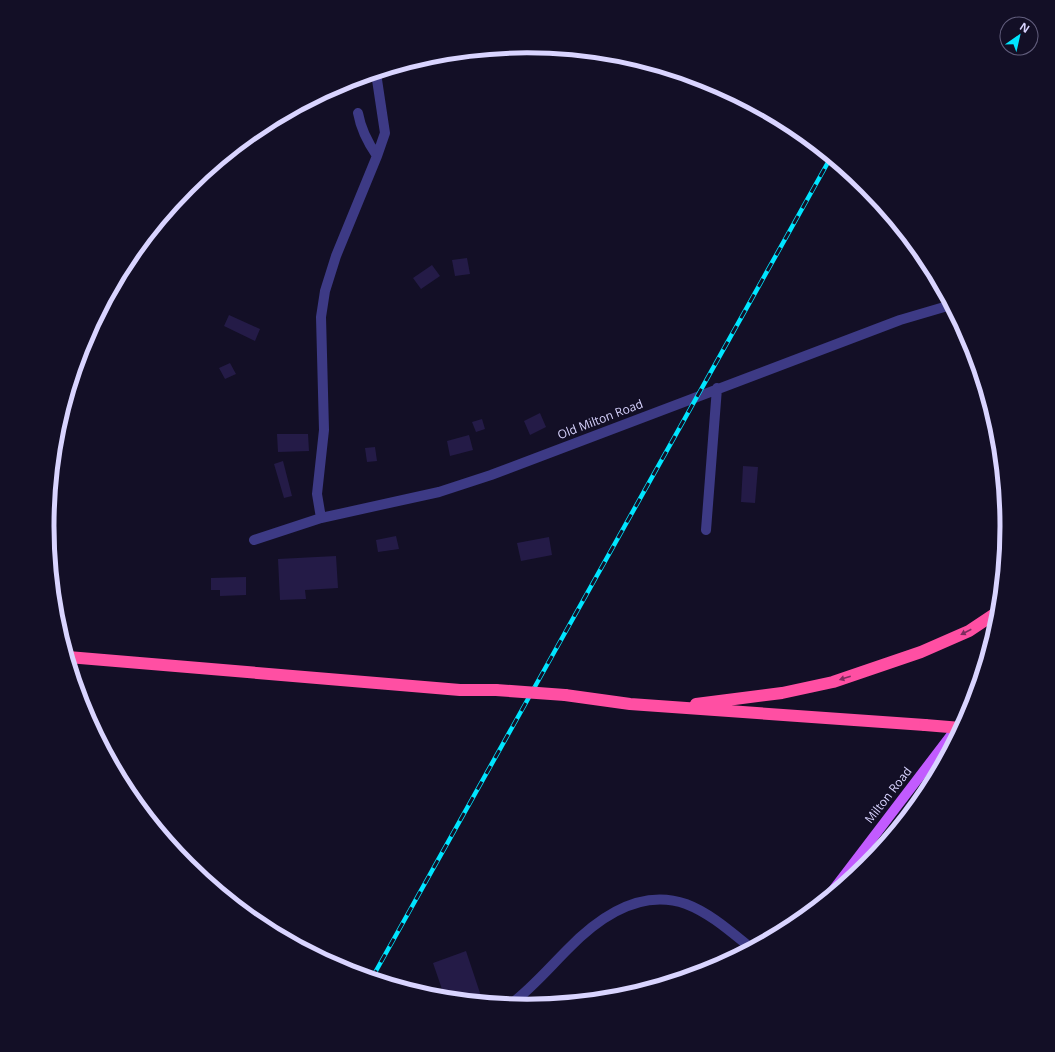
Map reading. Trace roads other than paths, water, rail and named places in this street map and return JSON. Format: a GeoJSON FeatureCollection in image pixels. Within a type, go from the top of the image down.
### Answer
{"type":"FeatureCollection","features":[{"type":"Feature","properties":{"kind":"highway"},"geometry":{"type":"LineString","coordinates":[[670,707],[782,693],[833,682],[921,652],[969,631],[991,616]]}},
{"type":"Feature","properties":{"kind":"highway"},"geometry":{"type":"LineString","coordinates":[[74,657],[460,690],[496,690],[565,695],[630,704],[955,728]]}},
{"type":"Feature","properties":{"kind":"main road","name":"Milton Road"},"geometry":{"type":"LineString","coordinates":[[840,881],[953,733]]}},
{"type":"Feature","properties":{"kind":"street"},"geometry":{"type":"LineString","coordinates":[[321,518],[317,494],[324,430],[322,317],[325,291],[336,256],[377,156],[385,132],[377,77]]}},
{"type":"Feature","properties":{"kind":"street"},"geometry":{"type":"LineString","coordinates":[[358,114],[360,126],[367,142],[377,156]]}},
{"type":"Feature","properties":{"kind":"street","name":"Old Milton Road"},"geometry":{"type":"LineString","coordinates":[[254,540],[321,518],[439,492],[491,475],[717,388],[900,320],[946,306]]}},
{"type":"Feature","properties":{"kind":"street"},"geometry":{"type":"LineString","coordinates":[[706,530],[717,388]]}},
{"type":"Feature","properties":{"kind":"street"},"geometry":{"type":"LineString","coordinates":[[517,999],[588,930],[609,915],[634,903],[660,899],[673,900],[698,910],[721,924],[747,945]]}},
{"type":"Feature","properties":{"kind":"railway"},"geometry":{"type":"LineString","coordinates":[[374,974],[828,162]]}}]}
